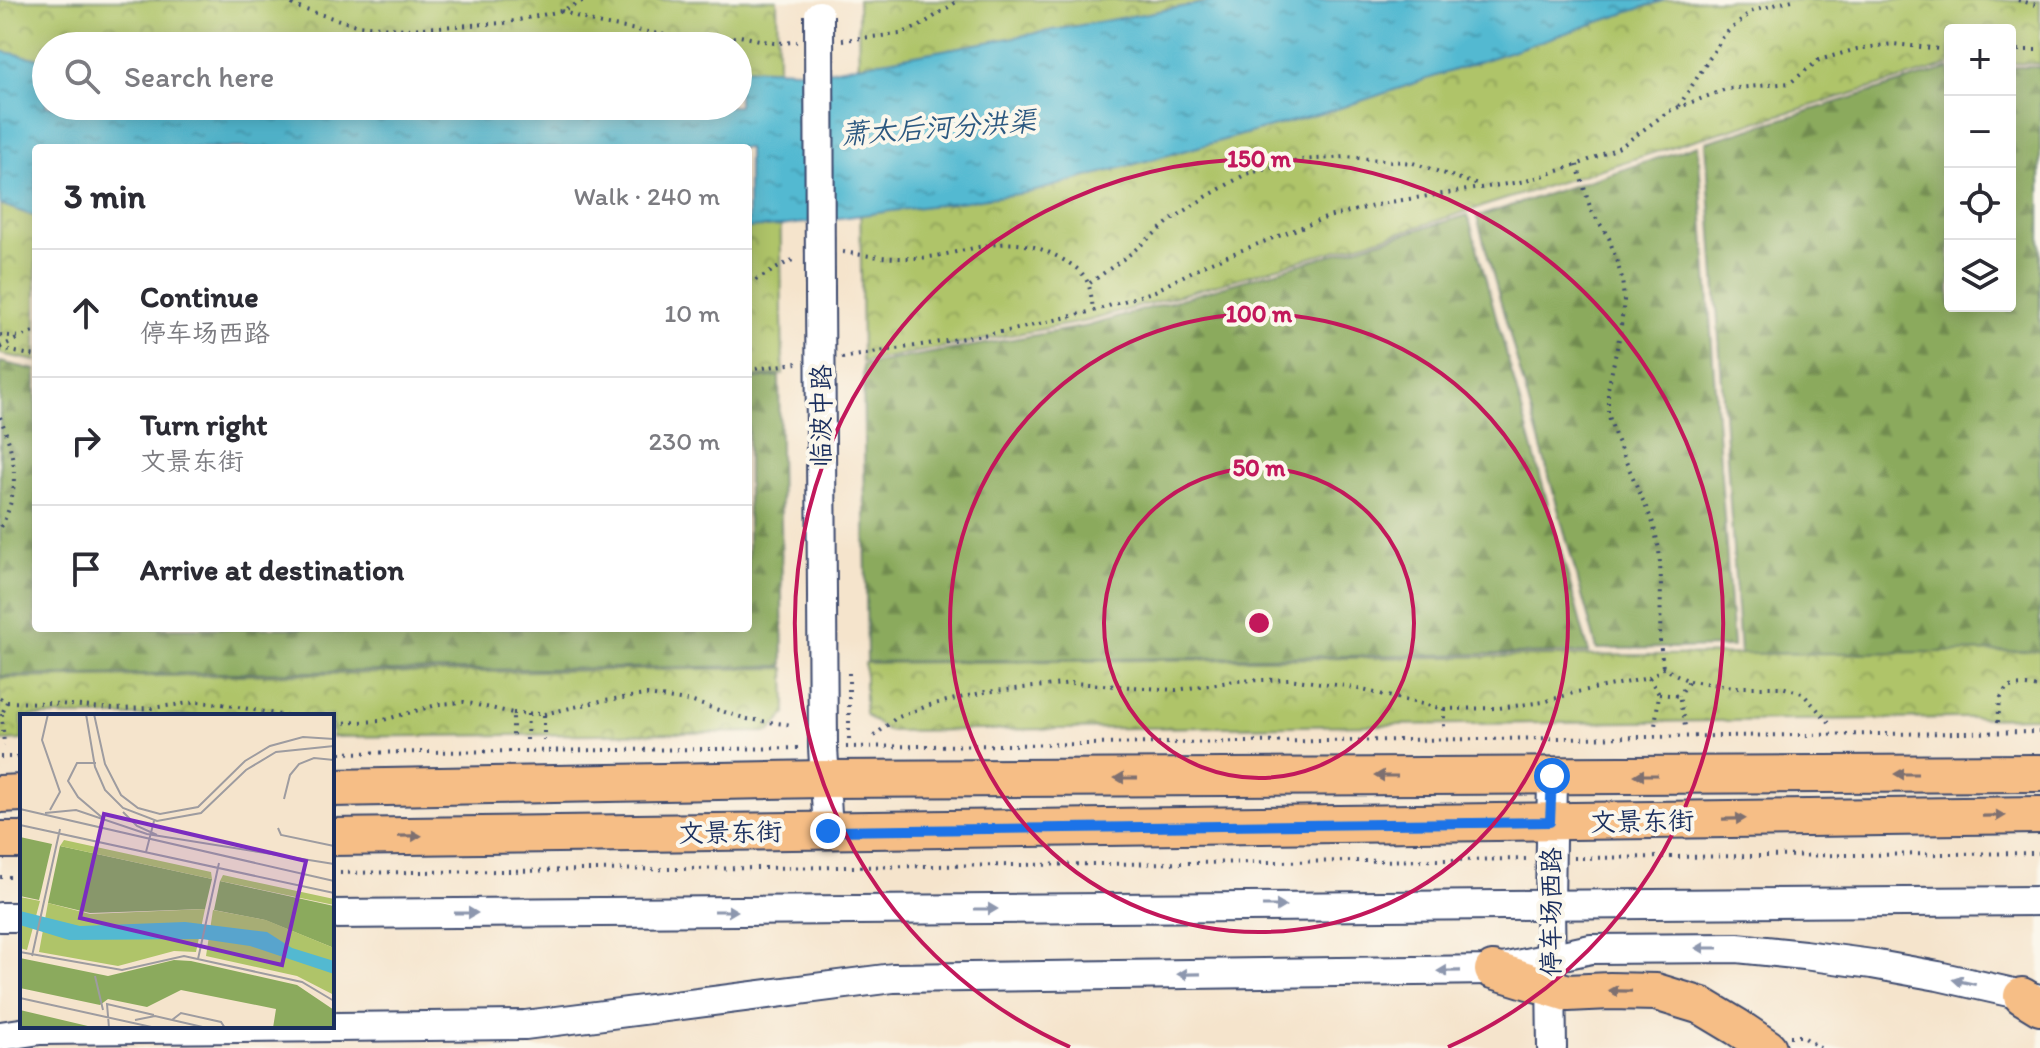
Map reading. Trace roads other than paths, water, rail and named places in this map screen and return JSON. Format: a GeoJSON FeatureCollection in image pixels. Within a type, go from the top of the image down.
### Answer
{"type":"FeatureCollection","features":[{"type":"Feature","properties":{"kind":"main road","name":"文景东街"},"geometry":{"type":"LineString","coordinates":[[334,788],[824,763],[1552,776],[2040,773]]}},
{"type":"Feature","properties":{"kind":"main road"},"geometry":{"type":"LineString","coordinates":[[0,794],[20,793]]}},
{"type":"Feature","properties":{"kind":"main road","name":"文景东街"},"geometry":{"type":"LineString","coordinates":[[334,837],[2040,815]]}},
{"type":"Feature","properties":{"kind":"main road"},"geometry":{"type":"LineString","coordinates":[[1493,970],[1551,973],[1568,993],[1656,992],[1702,1006],[1768,1048]]}},
{"type":"Feature","properties":{"kind":"street","name":"临波中路"},"geometry":{"type":"LineString","coordinates":[[819,8],[824,763],[828,831]]}},
{"type":"Feature","properties":{"kind":"street","name":"停车场西路"},"geometry":{"type":"LineString","coordinates":[[1552,776],[1552,1048]]}},
{"type":"Feature","properties":{"kind":"street"},"geometry":{"type":"LineString","coordinates":[[334,914],[2040,901]]}},
{"type":"Feature","properties":{"kind":"street"},"geometry":{"type":"LineString","coordinates":[[1551,973],[1591,949],[1737,948],[1872,964],[1993,988],[2034,1001]]}},
{"type":"Feature","properties":{"kind":"street"},"geometry":{"type":"LineString","coordinates":[[334,1027],[525,1025],[893,978],[1493,970]]}},
{"type":"Feature","properties":{"kind":"street"},"geometry":{"type":"LineString","coordinates":[[0,1036],[40,1030],[234,1028]]}},
{"type":"Feature","properties":{"kind":"water","name":"萧太后河分洪渠"},"geometry":{"type":"Polygon","coordinates":[[[1220,0],[1665,0],[1334,110],[1032,192],[781,226],[752,228],[752,144],[32,144],[32,216],[0,204],[0,51],[32,57],[32,120],[752,120],[752,68],[826,71],[1220,0]]]}}]}
